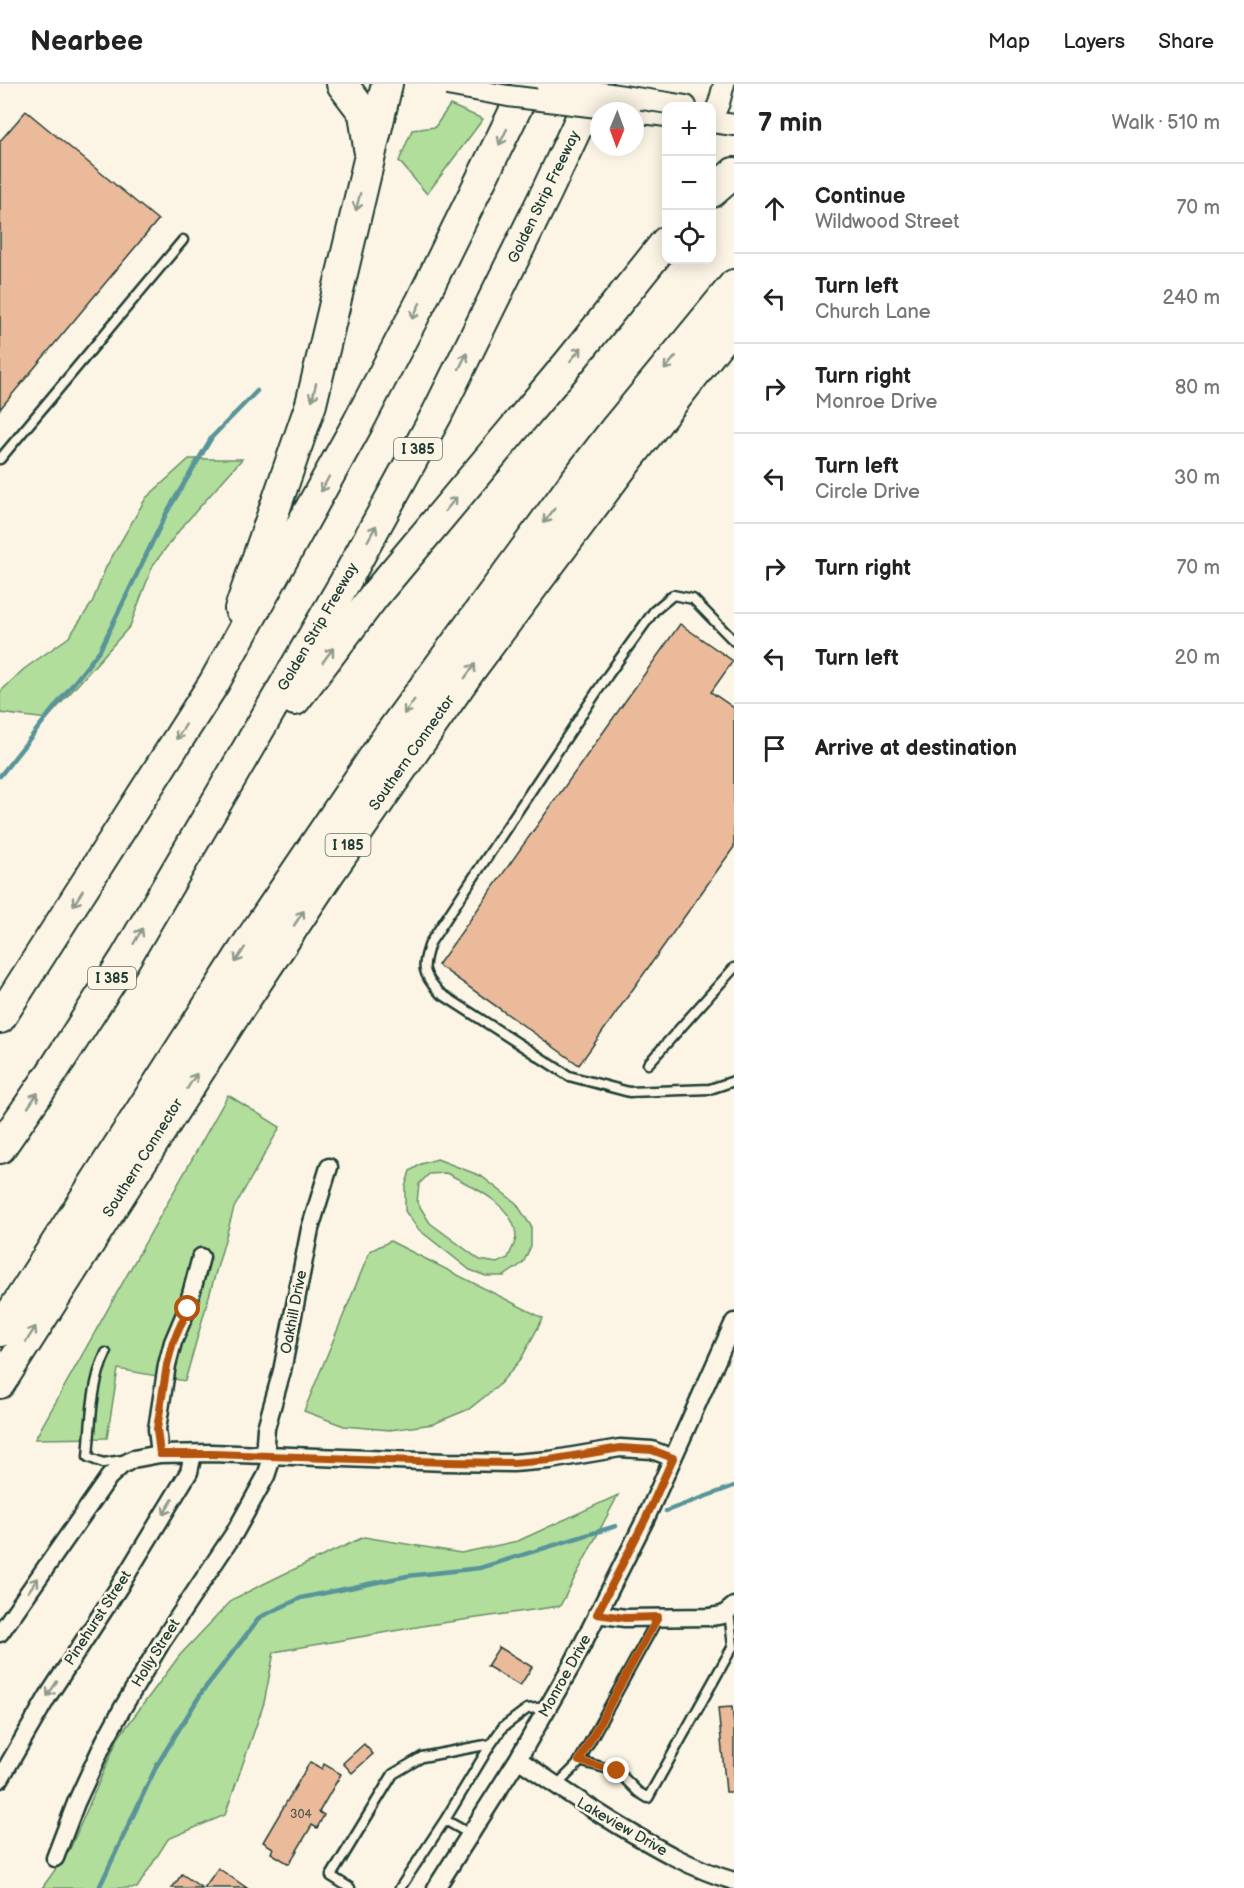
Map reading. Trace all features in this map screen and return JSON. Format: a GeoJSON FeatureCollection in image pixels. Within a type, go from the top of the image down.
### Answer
{"type":"FeatureCollection","features":[{"type":"Feature","properties":{"kind":"highway"},"geometry":{"type":"LineString","coordinates":[[342,84],[364,113],[370,158]]}},
{"type":"Feature","properties":{"kind":"highway"},"geometry":{"type":"LineString","coordinates":[[214,683],[311,405],[387,84]]}},
{"type":"Feature","properties":{"kind":"highway"},"geometry":{"type":"LineString","coordinates":[[0,1018],[214,683],[358,423],[420,304],[528,84]]}},
{"type":"Feature","properties":{"kind":"highway","name":"Golden Strip Freeway"},"geometry":{"type":"LineString","coordinates":[[0,1148],[125,959],[339,592],[437,414],[548,191],[597,84]]}},
{"type":"Feature","properties":{"kind":"highway"},"geometry":{"type":"LineString","coordinates":[[716,188],[734,174]]}},
{"type":"Feature","properties":{"kind":"highway"},"geometry":{"type":"LineString","coordinates":[[216,802],[374,596],[568,364],[662,247]]}},
{"type":"Feature","properties":{"kind":"highway","name":"Southern Connector"},"geometry":{"type":"LineString","coordinates":[[0,1383],[236,1013],[329,873],[471,669],[723,324],[734,285]]}},
{"type":"Feature","properties":{"kind":"highway","name":"Southern Connector"},"geometry":{"type":"LineString","coordinates":[[0,1331],[251,939],[349,793],[468,625],[617,427],[723,324]]}},
{"type":"Feature","properties":{"kind":"street"},"geometry":{"type":"LineString","coordinates":[[446,84],[508,96],[590,106]]}},
{"type":"Feature","properties":{"kind":"street"},"geometry":{"type":"LineString","coordinates":[[546,84],[662,108]]}},
{"type":"Feature","properties":{"kind":"street"},"geometry":{"type":"LineString","coordinates":[[711,102],[712,84]]}},
{"type":"Feature","properties":{"kind":"street"},"geometry":{"type":"LineString","coordinates":[[716,111],[724,84]]}},
{"type":"Feature","properties":{"kind":"street"},"geometry":{"type":"LineString","coordinates":[[644,112],[662,110]]}},
{"type":"Feature","properties":{"kind":"street"},"geometry":{"type":"LineString","coordinates":[[716,122],[734,125]]}},
{"type":"Feature","properties":{"kind":"street","name":"Oakhill Drive"},"geometry":{"type":"LineString","coordinates":[[270,1457],[265,1443],[266,1428],[282,1371],[310,1229],[329,1167]]}},
{"type":"Feature","properties":{"kind":"street"},"geometry":{"type":"LineString","coordinates":[[160,1454],[157,1429],[167,1365],[173,1342],[188,1309],[201,1257]]}},
{"type":"Feature","properties":{"kind":"street","name":"Monroe Drive"},"geometry":{"type":"LineString","coordinates":[[436,1888],[518,1759],[572,1665],[646,1518],[734,1322]]}},
{"type":"Feature","properties":{"kind":"street"},"geometry":{"type":"LineString","coordinates":[[1,1629],[110,1478],[133,1459],[160,1454],[212,1454],[513,1463],[550,1460],[620,1448],[652,1450],[673,1458]]}},
{"type":"Feature","properties":{"kind":"street","name":"Pinehurst Street"},"geometry":{"type":"LineString","coordinates":[[0,1779],[48,1696],[119,1587],[189,1472],[193,1454]]}},
{"type":"Feature","properties":{"kind":"street","name":"Holly Street"},"geometry":{"type":"LineString","coordinates":[[55,1858],[76,1803],[105,1740],[161,1643],[235,1532],[266,1476],[270,1457]]}},
{"type":"Feature","properties":{"kind":"street"},"geometry":{"type":"LineString","coordinates":[[597,1614],[625,1618],[710,1617],[732,1613]]}},
{"type":"Feature","properties":{"kind":"street","name":"Lakeview Drive"},"geometry":{"type":"LineString","coordinates":[[518,1759],[556,1786],[654,1846],[683,1862],[734,1881]]}},
{"type":"Feature","properties":{"kind":"lane"},"geometry":{"type":"LineString","coordinates":[[0,459],[183,240]]}},
{"type":"Feature","properties":{"kind":"lane"},"geometry":{"type":"LineString","coordinates":[[734,641],[693,599],[673,596],[654,611],[608,675],[430,942],[423,965],[427,979],[440,993],[569,1076],[628,1092],[710,1089],[734,1082]]}},
{"type":"Feature","properties":{"kind":"lane"},"geometry":{"type":"LineString","coordinates":[[648,1064],[734,968]]}},
{"type":"Feature","properties":{"kind":"lane"},"geometry":{"type":"LineString","coordinates":[[106,1353],[96,1388],[88,1457],[103,1462],[133,1459]]}},
{"type":"Feature","properties":{"kind":"lane"},"geometry":{"type":"LineString","coordinates":[[579,1761],[617,1771],[638,1792],[648,1798],[733,1646],[732,1613]]}},
{"type":"Feature","properties":{"kind":"lane"},"geometry":{"type":"LineString","coordinates":[[556,1786],[579,1761],[658,1617]]}},
{"type":"Feature","properties":{"kind":"lane"},"geometry":{"type":"LineString","coordinates":[[400,1888],[503,1727],[527,1709],[548,1707]]}},
{"type":"Feature","properties":{"kind":"lane"},"geometry":{"type":"LineString","coordinates":[[350,1888],[331,1876],[393,1774],[422,1757],[491,1744]]}},
{"type":"Feature","properties":{"kind":"lane"},"geometry":{"type":"LineString","coordinates":[[445,1820],[470,1834]]}},
{"type":"Feature","properties":{"kind":"green space"},"geometry":{"type":"Polygon","coordinates":[[[450,105],[483,119],[427,194],[399,161],[412,130],[435,127],[450,105]]]}},
{"type":"Feature","properties":{"kind":"green space"},"geometry":{"type":"Polygon","coordinates":[[[189,459],[242,459],[181,528],[153,565],[130,626],[47,719],[0,713],[0,692],[24,669],[69,637],[92,603],[106,567],[146,498],[189,459]]]}},
{"type":"Feature","properties":{"kind":"green space"},"geometry":{"type":"Polygon","coordinates":[[[228,1095],[280,1127],[234,1208],[185,1381],[118,1369],[107,1438],[35,1439],[228,1095]]]}},
{"type":"Feature","properties":{"kind":"green space"},"geometry":{"type":"Polygon","coordinates":[[[437,1159],[481,1176],[516,1203],[531,1226],[531,1246],[523,1263],[504,1276],[486,1276],[470,1270],[418,1229],[405,1211],[405,1187],[410,1171],[421,1164],[437,1159]],[[446,1173],[429,1174],[419,1184],[417,1202],[430,1223],[480,1260],[497,1263],[508,1258],[516,1236],[514,1225],[508,1215],[490,1197],[446,1173]]]}},
{"type":"Feature","properties":{"kind":"green space"},"geometry":{"type":"Polygon","coordinates":[[[390,1241],[543,1318],[521,1359],[498,1386],[469,1409],[433,1424],[390,1430],[344,1426],[304,1411],[370,1251],[390,1241]]]}},
{"type":"Feature","properties":{"kind":"green space"},"geometry":{"type":"Polygon","coordinates":[[[618,1495],[560,1606],[428,1625],[274,1652],[264,1703],[225,1815],[168,1839],[137,1888],[42,1888],[70,1849],[118,1738],[180,1655],[233,1599],[364,1537],[461,1553],[518,1541],[618,1495]]]}},
{"type":"Feature","properties":{"kind":"building"},"geometry":{"type":"Polygon","coordinates":[[[26,111],[158,220],[0,409],[0,141],[26,111]]]}},
{"type":"Feature","properties":{"kind":"building"},"geometry":{"type":"Polygon","coordinates":[[[680,624],[733,661],[711,692],[734,708],[734,847],[579,1065],[438,965],[680,624]]]}},
{"type":"Feature","properties":{"kind":"building"},"geometry":{"type":"Polygon","coordinates":[[[499,1647],[532,1667],[520,1686],[487,1666],[499,1647]]]}},
{"type":"Feature","properties":{"kind":"building"},"geometry":{"type":"Polygon","coordinates":[[[732,1707],[734,1792],[726,1792],[718,1708],[732,1707]]]}},
{"type":"Feature","properties":{"kind":"building"},"geometry":{"type":"Polygon","coordinates":[[[364,1744],[373,1754],[352,1773],[343,1763],[364,1744]]]}},
{"type":"Feature","properties":{"kind":"building"},"geometry":{"type":"Polygon","coordinates":[[[310,1762],[322,1769],[324,1764],[341,1774],[319,1812],[324,1815],[317,1828],[312,1825],[289,1864],[271,1853],[273,1848],[263,1842],[310,1762]]]}},
{"type":"Feature","properties":{"kind":"building"},"geometry":{"type":"Polygon","coordinates":[[[218,1868],[247,1888],[204,1888],[218,1868]]]}},
{"type":"Feature","properties":{"kind":"building"},"geometry":{"type":"Polygon","coordinates":[[[182,1874],[202,1888],[172,1888],[182,1874]]]}},
{"type":"Feature","properties":{"kind":"waterway"},"geometry":{"type":"LineString","coordinates":[[0,776],[100,650],[167,512],[212,437],[257,391]]}},
{"type":"Feature","properties":{"kind":"waterway"},"geometry":{"type":"LineString","coordinates":[[666,1511],[734,1486]]}},
{"type":"Feature","properties":{"kind":"waterway"},"geometry":{"type":"LineString","coordinates":[[99,1888],[157,1765],[202,1692],[260,1617],[301,1598],[407,1576],[480,1568],[616,1526]]}},
{"type":"Feature","properties":{"kind":"route"},"geometry":{"type":"LineString","coordinates":[[188,1309],[173,1342],[167,1365],[157,1429],[160,1454],[513,1463],[550,1460],[606,1449],[640,1448],[673,1458],[646,1518],[597,1614],[625,1618],[658,1617],[579,1761],[617,1771]]}}]}
